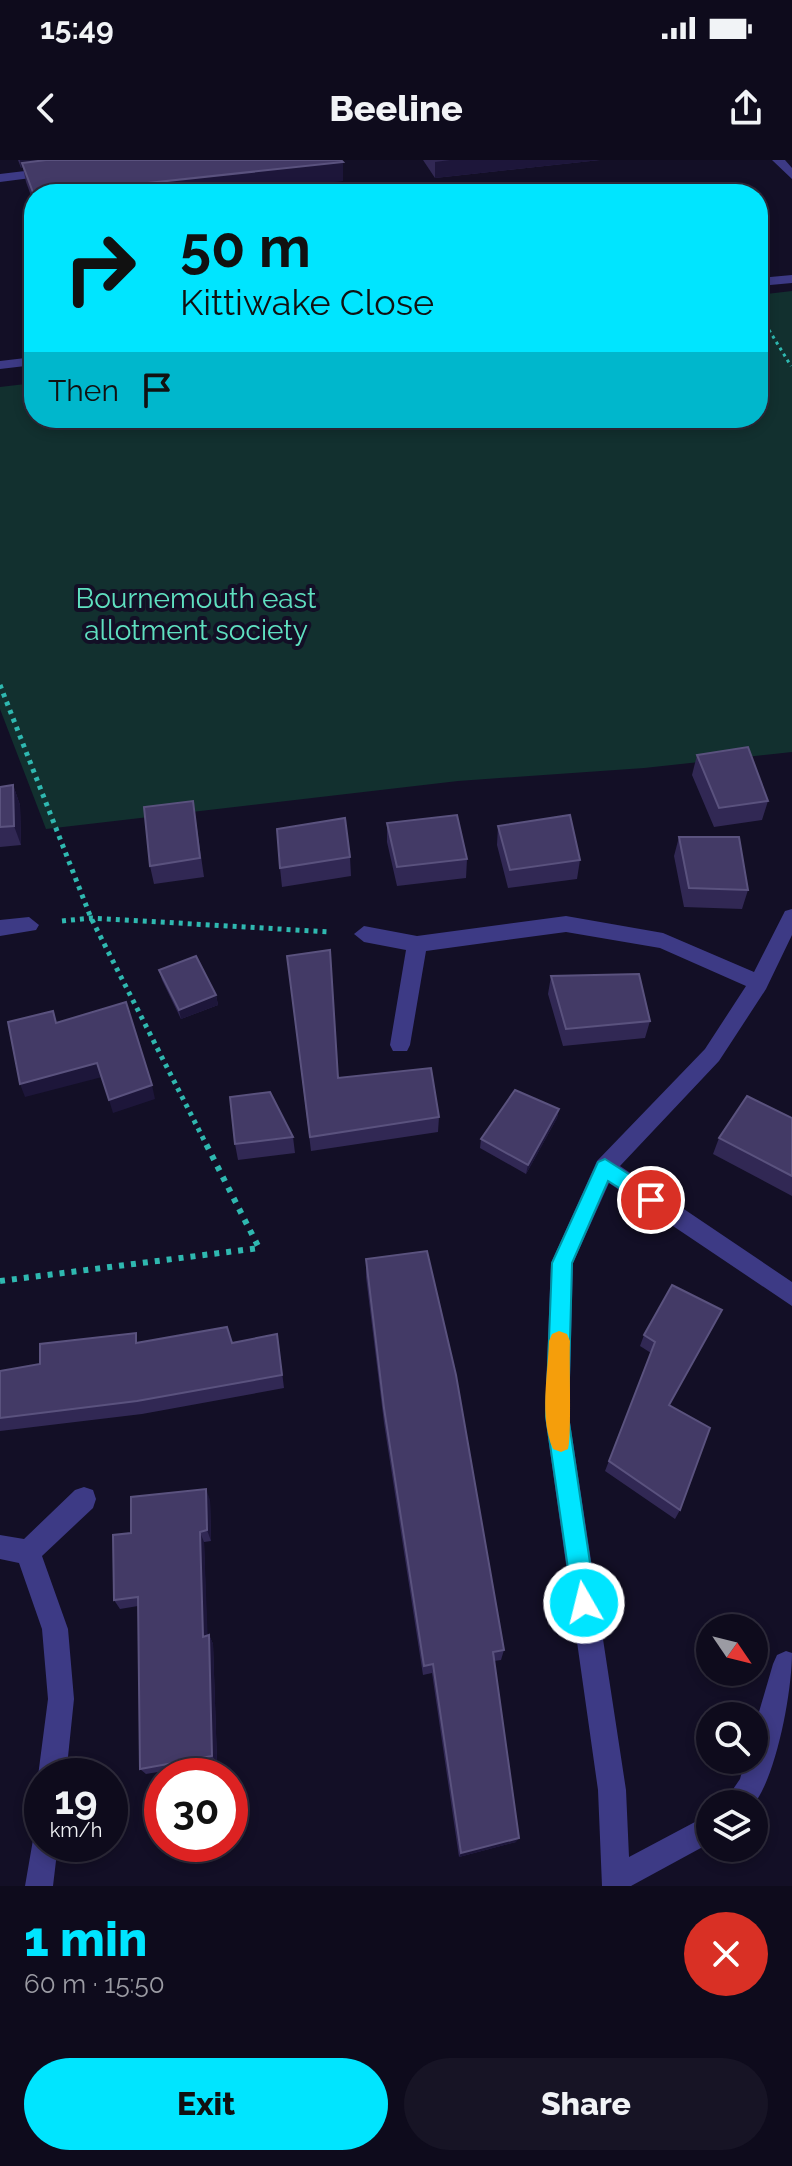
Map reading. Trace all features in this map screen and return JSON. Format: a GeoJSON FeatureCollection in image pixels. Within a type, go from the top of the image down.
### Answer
{"type":"FeatureCollection","features":[{"type":"Feature","properties":{"kind":"street"},"geometry":{"type":"LineString","coordinates":[[778,160],[792,175]]}},
{"type":"Feature","properties":{"kind":"street"},"geometry":{"type":"LineString","coordinates":[[0,178],[61,170]]}},
{"type":"Feature","properties":{"kind":"street"},"geometry":{"type":"LineString","coordinates":[[768,281],[792,279]]}},
{"type":"Feature","properties":{"kind":"street"},"geometry":{"type":"LineString","coordinates":[[0,365],[24,362]]}},
{"type":"Feature","properties":{"kind":"street"},"geometry":{"type":"LineString","coordinates":[[696,1836],[617,1882],[612,1790],[557,1416],[562,1263],[605,1168],[712,1055],[759,983],[792,916]]}},
{"type":"Feature","properties":{"kind":"street"},"geometry":{"type":"LineString","coordinates":[[364,934],[417,944],[566,924],[663,941],[759,983]]}},
{"type":"Feature","properties":{"kind":"street"},"geometry":{"type":"LineString","coordinates":[[0,928],[29,925]]}},
{"type":"Feature","properties":{"kind":"street"},"geometry":{"type":"LineString","coordinates":[[400,1045],[417,944]]}},
{"type":"Feature","properties":{"kind":"street"},"geometry":{"type":"LineString","coordinates":[[605,1168],[792,1295]]}},
{"type":"Feature","properties":{"kind":"street"},"geometry":{"type":"LineString","coordinates":[[28,1552],[84,1499]]}},
{"type":"Feature","properties":{"kind":"street"},"geometry":{"type":"LineString","coordinates":[[0,1547],[28,1552]]}},
{"type":"Feature","properties":{"kind":"street"},"geometry":{"type":"LineString","coordinates":[[28,1552],[55,1629],[61,1699],[54,1758]]}},
{"type":"Feature","properties":{"kind":"street"},"geometry":{"type":"LineString","coordinates":[[748,1790],[786,1664]]}},
{"type":"Feature","properties":{"kind":"street"},"geometry":{"type":"LineString","coordinates":[[39,1886],[42,1862]]}},
{"type":"Feature","properties":{"kind":"path"},"geometry":{"type":"LineString","coordinates":[[289,171],[293,184]]}},
{"type":"Feature","properties":{"kind":"path"},"geometry":{"type":"LineString","coordinates":[[768,328],[791,366]]}},
{"type":"Feature","properties":{"kind":"path"},"geometry":{"type":"LineString","coordinates":[[0,685],[91,918],[259,1248],[0,1281]]}},
{"type":"Feature","properties":{"kind":"path"},"geometry":{"type":"LineString","coordinates":[[29,925],[91,918],[364,934]]}},
{"type":"Feature","properties":{"kind":"green space","name":"Bournemouth east allotment society"},"geometry":{"type":"Polygon","coordinates":[[[792,291],[792,752],[644,768],[458,781],[46,829],[0,709],[0,387],[24,384],[24,428],[768,428],[768,294],[792,291]]]}},
{"type":"Feature","properties":{"kind":"building"},"geometry":{"type":"Polygon","coordinates":[[[46,160],[343,162],[139,184],[30,184],[22,163],[46,160]]]}},
{"type":"Feature","properties":{"kind":"building"},"geometry":{"type":"Polygon","coordinates":[[[748,747],[768,801],[719,808],[697,755],[748,747]]]}},
{"type":"Feature","properties":{"kind":"building"},"geometry":{"type":"Polygon","coordinates":[[[13,785],[14,826],[0,827],[0,787],[13,785]]]}},
{"type":"Feature","properties":{"kind":"building"},"geometry":{"type":"Polygon","coordinates":[[[193,801],[200,858],[150,866],[144,807],[193,801]]]}},
{"type":"Feature","properties":{"kind":"building"},"geometry":{"type":"Polygon","coordinates":[[[457,815],[467,859],[397,867],[387,823],[457,815]]]}},
{"type":"Feature","properties":{"kind":"building"},"geometry":{"type":"Polygon","coordinates":[[[570,815],[580,860],[510,870],[498,826],[570,815]]]}},
{"type":"Feature","properties":{"kind":"building"},"geometry":{"type":"Polygon","coordinates":[[[345,818],[350,857],[280,868],[277,829],[345,818]]]}},
{"type":"Feature","properties":{"kind":"building"},"geometry":{"type":"Polygon","coordinates":[[[679,837],[739,837],[748,890],[689,888],[679,837]]]}},
{"type":"Feature","properties":{"kind":"building"},"geometry":{"type":"Polygon","coordinates":[[[330,950],[338,1078],[431,1068],[439,1117],[310,1137],[287,956],[330,950]]]}},
{"type":"Feature","properties":{"kind":"building"},"geometry":{"type":"Polygon","coordinates":[[[196,956],[216,995],[179,1010],[159,970],[196,956]]]}},
{"type":"Feature","properties":{"kind":"building"},"geometry":{"type":"Polygon","coordinates":[[[639,974],[650,1021],[566,1029],[551,976],[639,974]]]}},
{"type":"Feature","properties":{"kind":"building"},"geometry":{"type":"Polygon","coordinates":[[[126,1002],[152,1085],[109,1100],[97,1063],[20,1084],[8,1022],[53,1011],[56,1023],[126,1002]]]}},
{"type":"Feature","properties":{"kind":"building"},"geometry":{"type":"Polygon","coordinates":[[[515,1090],[559,1109],[528,1165],[481,1139],[515,1090]]]}},
{"type":"Feature","properties":{"kind":"building"},"geometry":{"type":"Polygon","coordinates":[[[270,1092],[293,1137],[235,1144],[230,1097],[270,1092]]]}},
{"type":"Feature","properties":{"kind":"building"},"geometry":{"type":"Polygon","coordinates":[[[747,1096],[792,1118],[792,1176],[719,1138],[747,1096]]]}},
{"type":"Feature","properties":{"kind":"building"},"geometry":{"type":"Polygon","coordinates":[[[427,1251],[456,1375],[504,1650],[493,1652],[519,1838],[461,1853],[433,1664],[424,1666],[384,1408],[366,1259],[427,1251]]]}},
{"type":"Feature","properties":{"kind":"building"},"geometry":{"type":"Polygon","coordinates":[[[672,1285],[722,1310],[669,1405],[710,1428],[680,1510],[609,1461],[655,1342],[644,1335],[672,1285]]]}},
{"type":"Feature","properties":{"kind":"building"},"geometry":{"type":"Polygon","coordinates":[[[227,1327],[232,1343],[277,1334],[282,1375],[137,1401],[0,1418],[0,1371],[40,1364],[40,1344],[136,1333],[136,1343],[227,1327]]]}},
{"type":"Feature","properties":{"kind":"building"},"geometry":{"type":"Polygon","coordinates":[[[206,1489],[207,1530],[200,1532],[203,1637],[209,1635],[212,1756],[144,1758],[144,1768],[140,1769],[138,1597],[114,1600],[113,1535],[131,1533],[131,1497],[206,1489]]]}},
{"type":"Feature","properties":{"kind":"slow traffic"},"geometry":{"type":"LineString","coordinates":[[559,1341],[557,1416],[561,1442]]}},
{"type":"Feature","properties":{"kind":"route"},"geometry":{"type":"LineString","coordinates":[[584,1603],[557,1416],[562,1263],[605,1168],[651,1200]]}}]}
